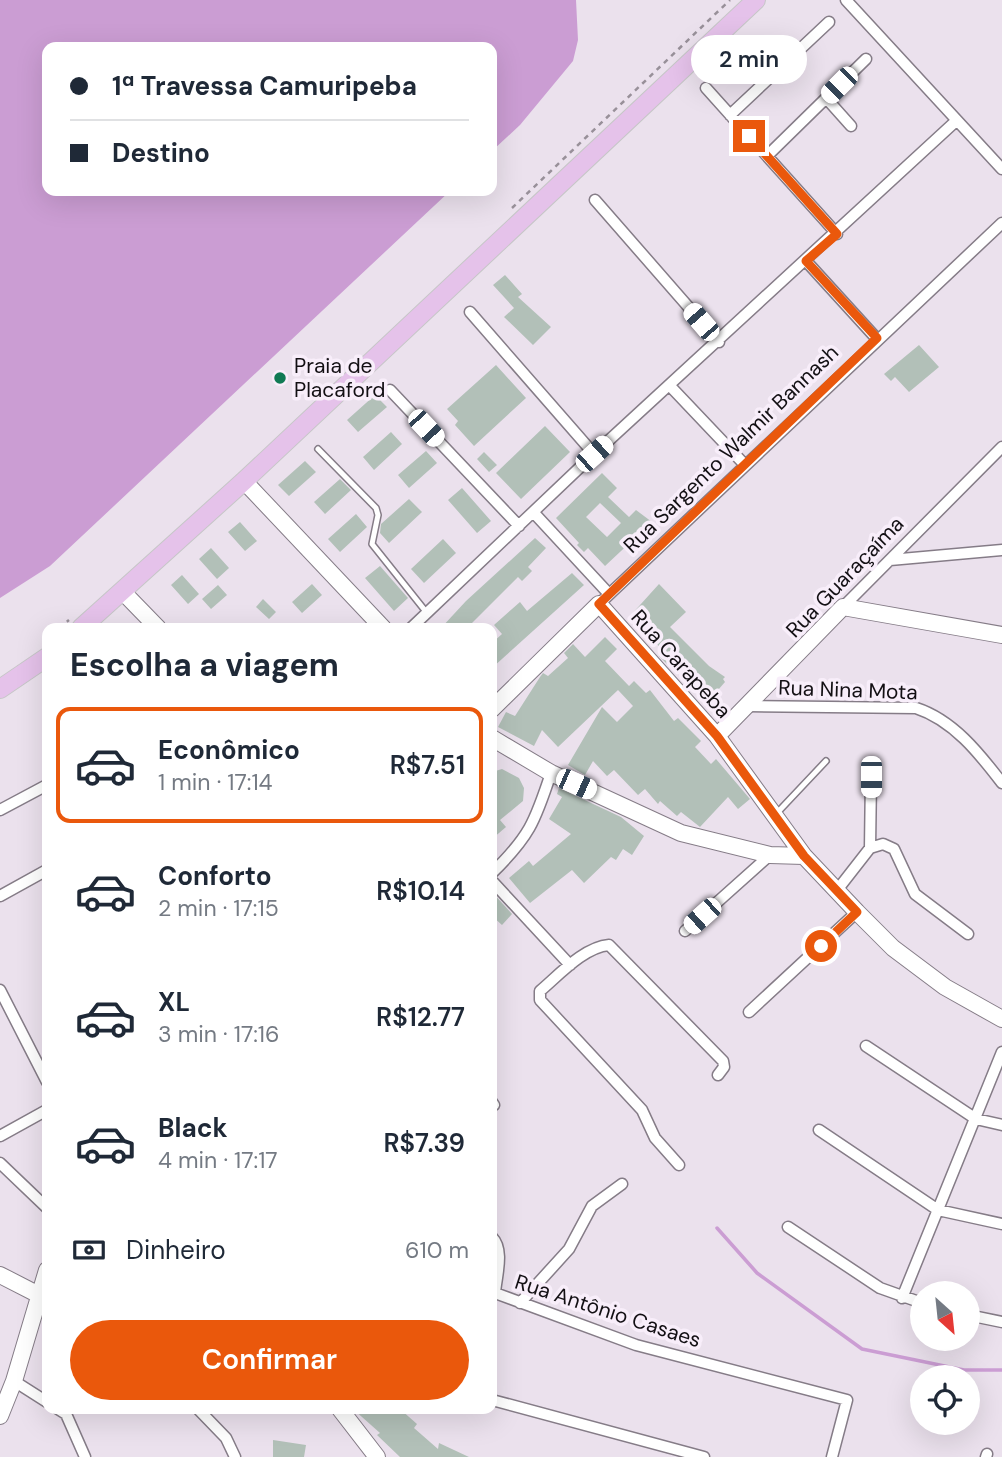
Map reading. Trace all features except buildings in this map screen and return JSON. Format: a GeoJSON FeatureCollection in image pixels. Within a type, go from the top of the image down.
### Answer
{"type":"FeatureCollection","features":[{"type":"Feature","properties":{"kind":"main road"},"geometry":{"type":"LineString","coordinates":[[87,623],[244,481],[757,0]]}},
{"type":"Feature","properties":{"kind":"main road"},"geometry":{"type":"LineString","coordinates":[[244,481],[378,623]]}},
{"type":"Feature","properties":{"kind":"main road"},"geometry":{"type":"LineString","coordinates":[[123,592],[153,623]]}},
{"type":"Feature","properties":{"kind":"main road","name":"Rua Sargento Walmir Bannash"},"geometry":{"type":"LineString","coordinates":[[497,704],[604,599]]}},
{"type":"Feature","properties":{"kind":"main road","name":"Rua Carapeba"},"geometry":{"type":"LineString","coordinates":[[604,599],[717,736],[804,856],[857,912],[893,948],[945,987],[1002,1019]]}},
{"type":"Feature","properties":{"kind":"main road"},"geometry":{"type":"LineString","coordinates":[[843,607],[1002,635]]}},
{"type":"Feature","properties":{"kind":"main road","name":"Rua Guaraçaíma"},"geometry":{"type":"LineString","coordinates":[[717,736],[843,607]]}},
{"type":"Feature","properties":{"kind":"main road"},"geometry":{"type":"LineString","coordinates":[[0,689],[42,660]]}},
{"type":"Feature","properties":{"kind":"main road"},"geometry":{"type":"LineString","coordinates":[[497,741],[551,773],[681,833],[770,855],[804,856]]}},
{"type":"Feature","properties":{"kind":"main road"},"geometry":{"type":"LineString","coordinates":[[0,1275],[39,1294]]}},
{"type":"Feature","properties":{"kind":"main road"},"geometry":{"type":"LineString","coordinates":[[0,1416],[14,1381],[42,1285]]}},
{"type":"Feature","properties":{"kind":"main road"},"geometry":{"type":"LineString","coordinates":[[345,1414],[377,1457]]}},
{"type":"Feature","properties":{"kind":"street"},"geometry":{"type":"LineString","coordinates":[[846,0],[1002,169]]}},
{"type":"Feature","properties":{"kind":"street"},"geometry":{"type":"LineString","coordinates":[[730,115],[830,22]]}},
{"type":"Feature","properties":{"kind":"street"},"geometry":{"type":"LineString","coordinates":[[767,156],[866,58]]}},
{"type":"Feature","properties":{"kind":"street"},"geometry":{"type":"LineString","coordinates":[[706,88],[837,234]]}},
{"type":"Feature","properties":{"kind":"street"},"geometry":{"type":"LineString","coordinates":[[826,98],[851,126]]}},
{"type":"Feature","properties":{"kind":"street"},"geometry":{"type":"LineString","coordinates":[[416,623],[594,454],[837,234],[956,121]]}},
{"type":"Feature","properties":{"kind":"street"},"geometry":{"type":"LineString","coordinates":[[595,201],[719,342]]}},
{"type":"Feature","properties":{"kind":"street","name":"Rua Sargento Walmir Bannash"},"geometry":{"type":"LineString","coordinates":[[604,599],[877,338],[1002,223]]}},
{"type":"Feature","properties":{"kind":"street"},"geometry":{"type":"LineString","coordinates":[[806,261],[877,338]]}},
{"type":"Feature","properties":{"kind":"street"},"geometry":{"type":"LineString","coordinates":[[470,312],[594,454]]}},
{"type":"Feature","properties":{"kind":"street"},"geometry":{"type":"LineString","coordinates":[[670,386],[745,465]]}},
{"type":"Feature","properties":{"kind":"street"},"geometry":{"type":"LineString","coordinates":[[390,390],[519,526]]}},
{"type":"Feature","properties":{"kind":"street","name":"Rua Guaraçaíma"},"geometry":{"type":"LineString","coordinates":[[843,607],[1002,447]]}},
{"type":"Feature","properties":{"kind":"street","name":"Rua Carapeba"},"geometry":{"type":"LineString","coordinates":[[534,513],[604,599]]}},
{"type":"Feature","properties":{"kind":"street"},"geometry":{"type":"LineString","coordinates":[[890,560],[1002,550]]}},
{"type":"Feature","properties":{"kind":"street","name":"Rua Nina Mota"},"geometry":{"type":"LineString","coordinates":[[748,706],[916,708],[934,714],[951,726],[1002,783]]}},
{"type":"Feature","properties":{"kind":"street"},"geometry":{"type":"LineString","coordinates":[[497,868],[524,840],[535,823],[551,773]]}},
{"type":"Feature","properties":{"kind":"street"},"geometry":{"type":"LineString","coordinates":[[870,848],[871,777]]}},
{"type":"Feature","properties":{"kind":"street"},"geometry":{"type":"LineString","coordinates":[[0,810],[42,788]]}},
{"type":"Feature","properties":{"kind":"street"},"geometry":{"type":"LineString","coordinates":[[838,889],[870,848],[883,844],[894,849],[915,894],[968,934]]}},
{"type":"Feature","properties":{"kind":"street"},"geometry":{"type":"LineString","coordinates":[[685,931],[770,855]]}},
{"type":"Feature","properties":{"kind":"street"},"geometry":{"type":"LineString","coordinates":[[0,896],[42,873]]}},
{"type":"Feature","properties":{"kind":"street"},"geometry":{"type":"LineString","coordinates":[[497,886],[570,965]]}},
{"type":"Feature","properties":{"kind":"street"},"geometry":{"type":"LineString","coordinates":[[749,1012],[857,912]]}},
{"type":"Feature","properties":{"kind":"street"},"geometry":{"type":"LineString","coordinates":[[679,1165],[655,1138],[642,1110],[540,1000],[540,991],[570,965],[599,946],[614,947],[724,1064],[718,1075]]}},
{"type":"Feature","properties":{"kind":"street"},"geometry":{"type":"LineString","coordinates":[[0,990],[42,1072]]}},
{"type":"Feature","properties":{"kind":"street"},"geometry":{"type":"LineString","coordinates":[[866,1046],[976,1119],[1002,1125]]}},
{"type":"Feature","properties":{"kind":"street"},"geometry":{"type":"LineString","coordinates":[[902,1298],[1002,1052]]}},
{"type":"Feature","properties":{"kind":"street"},"geometry":{"type":"LineString","coordinates":[[0,1136],[42,1113]]}},
{"type":"Feature","properties":{"kind":"street"},"geometry":{"type":"LineString","coordinates":[[820,1130],[938,1210],[1002,1224]]}},
{"type":"Feature","properties":{"kind":"street"},"geometry":{"type":"LineString","coordinates":[[0,1163],[42,1204]]}},
{"type":"Feature","properties":{"kind":"street"},"geometry":{"type":"LineString","coordinates":[[520,1303],[569,1249],[592,1206],[622,1184]]}},
{"type":"Feature","properties":{"kind":"street"},"geometry":{"type":"LineString","coordinates":[[788,1227],[880,1288],[910,1300]]}},
{"type":"Feature","properties":{"kind":"street","name":"Rua Antônio Casaes"},"geometry":{"type":"LineString","coordinates":[[497,1243],[497,1266]]}},
{"type":"Feature","properties":{"kind":"street","name":"Rua Antônio Casaes"},"geometry":{"type":"LineString","coordinates":[[497,1295],[636,1345],[848,1400],[832,1457]]}},
{"type":"Feature","properties":{"kind":"street"},"geometry":{"type":"LineString","coordinates":[[980,1317],[1002,1322]]}},
{"type":"Feature","properties":{"kind":"street"},"geometry":{"type":"LineString","coordinates":[[14,1381],[42,1399]]}},
{"type":"Feature","properties":{"kind":"street"},"geometry":{"type":"LineString","coordinates":[[497,1401],[704,1457]]}},
{"type":"Feature","properties":{"kind":"street"},"geometry":{"type":"LineString","coordinates":[[67,1414],[85,1457]]}},
{"type":"Feature","properties":{"kind":"street"},"geometry":{"type":"LineString","coordinates":[[203,1414],[226,1438],[235,1457]]}},
{"type":"Feature","properties":{"kind":"lane"},"geometry":{"type":"LineString","coordinates":[[318,449],[376,508],[378,515],[372,544],[427,613]]}},
{"type":"Feature","properties":{"kind":"lane"},"geometry":{"type":"LineString","coordinates":[[776,814],[826,761]]}},
{"type":"Feature","properties":{"kind":"shaded area"},"geometry":{"type":"Polygon","coordinates":[[[0,0],[576,0],[578,40],[573,61],[520,125],[497,146],[497,42],[42,42],[42,196],[445,196],[50,566],[0,598],[0,0]]]}},
{"type":"Feature","properties":{"kind":"waterway"},"geometry":{"type":"LineString","coordinates":[[717,1228],[757,1273],[862,1349],[964,1370],[1002,1370]]}},
{"type":"Feature","properties":{"kind":"place","name":"Praia de Placaford"},"geometry":{"type":"Point","coordinates":[280,378]}},
{"type":"Feature","properties":{"kind":"route"},"geometry":{"type":"LineString","coordinates":[[749,136],[837,234],[806,261],[877,338],[599,604],[717,736],[804,856],[857,912],[821,946]]}}]}
